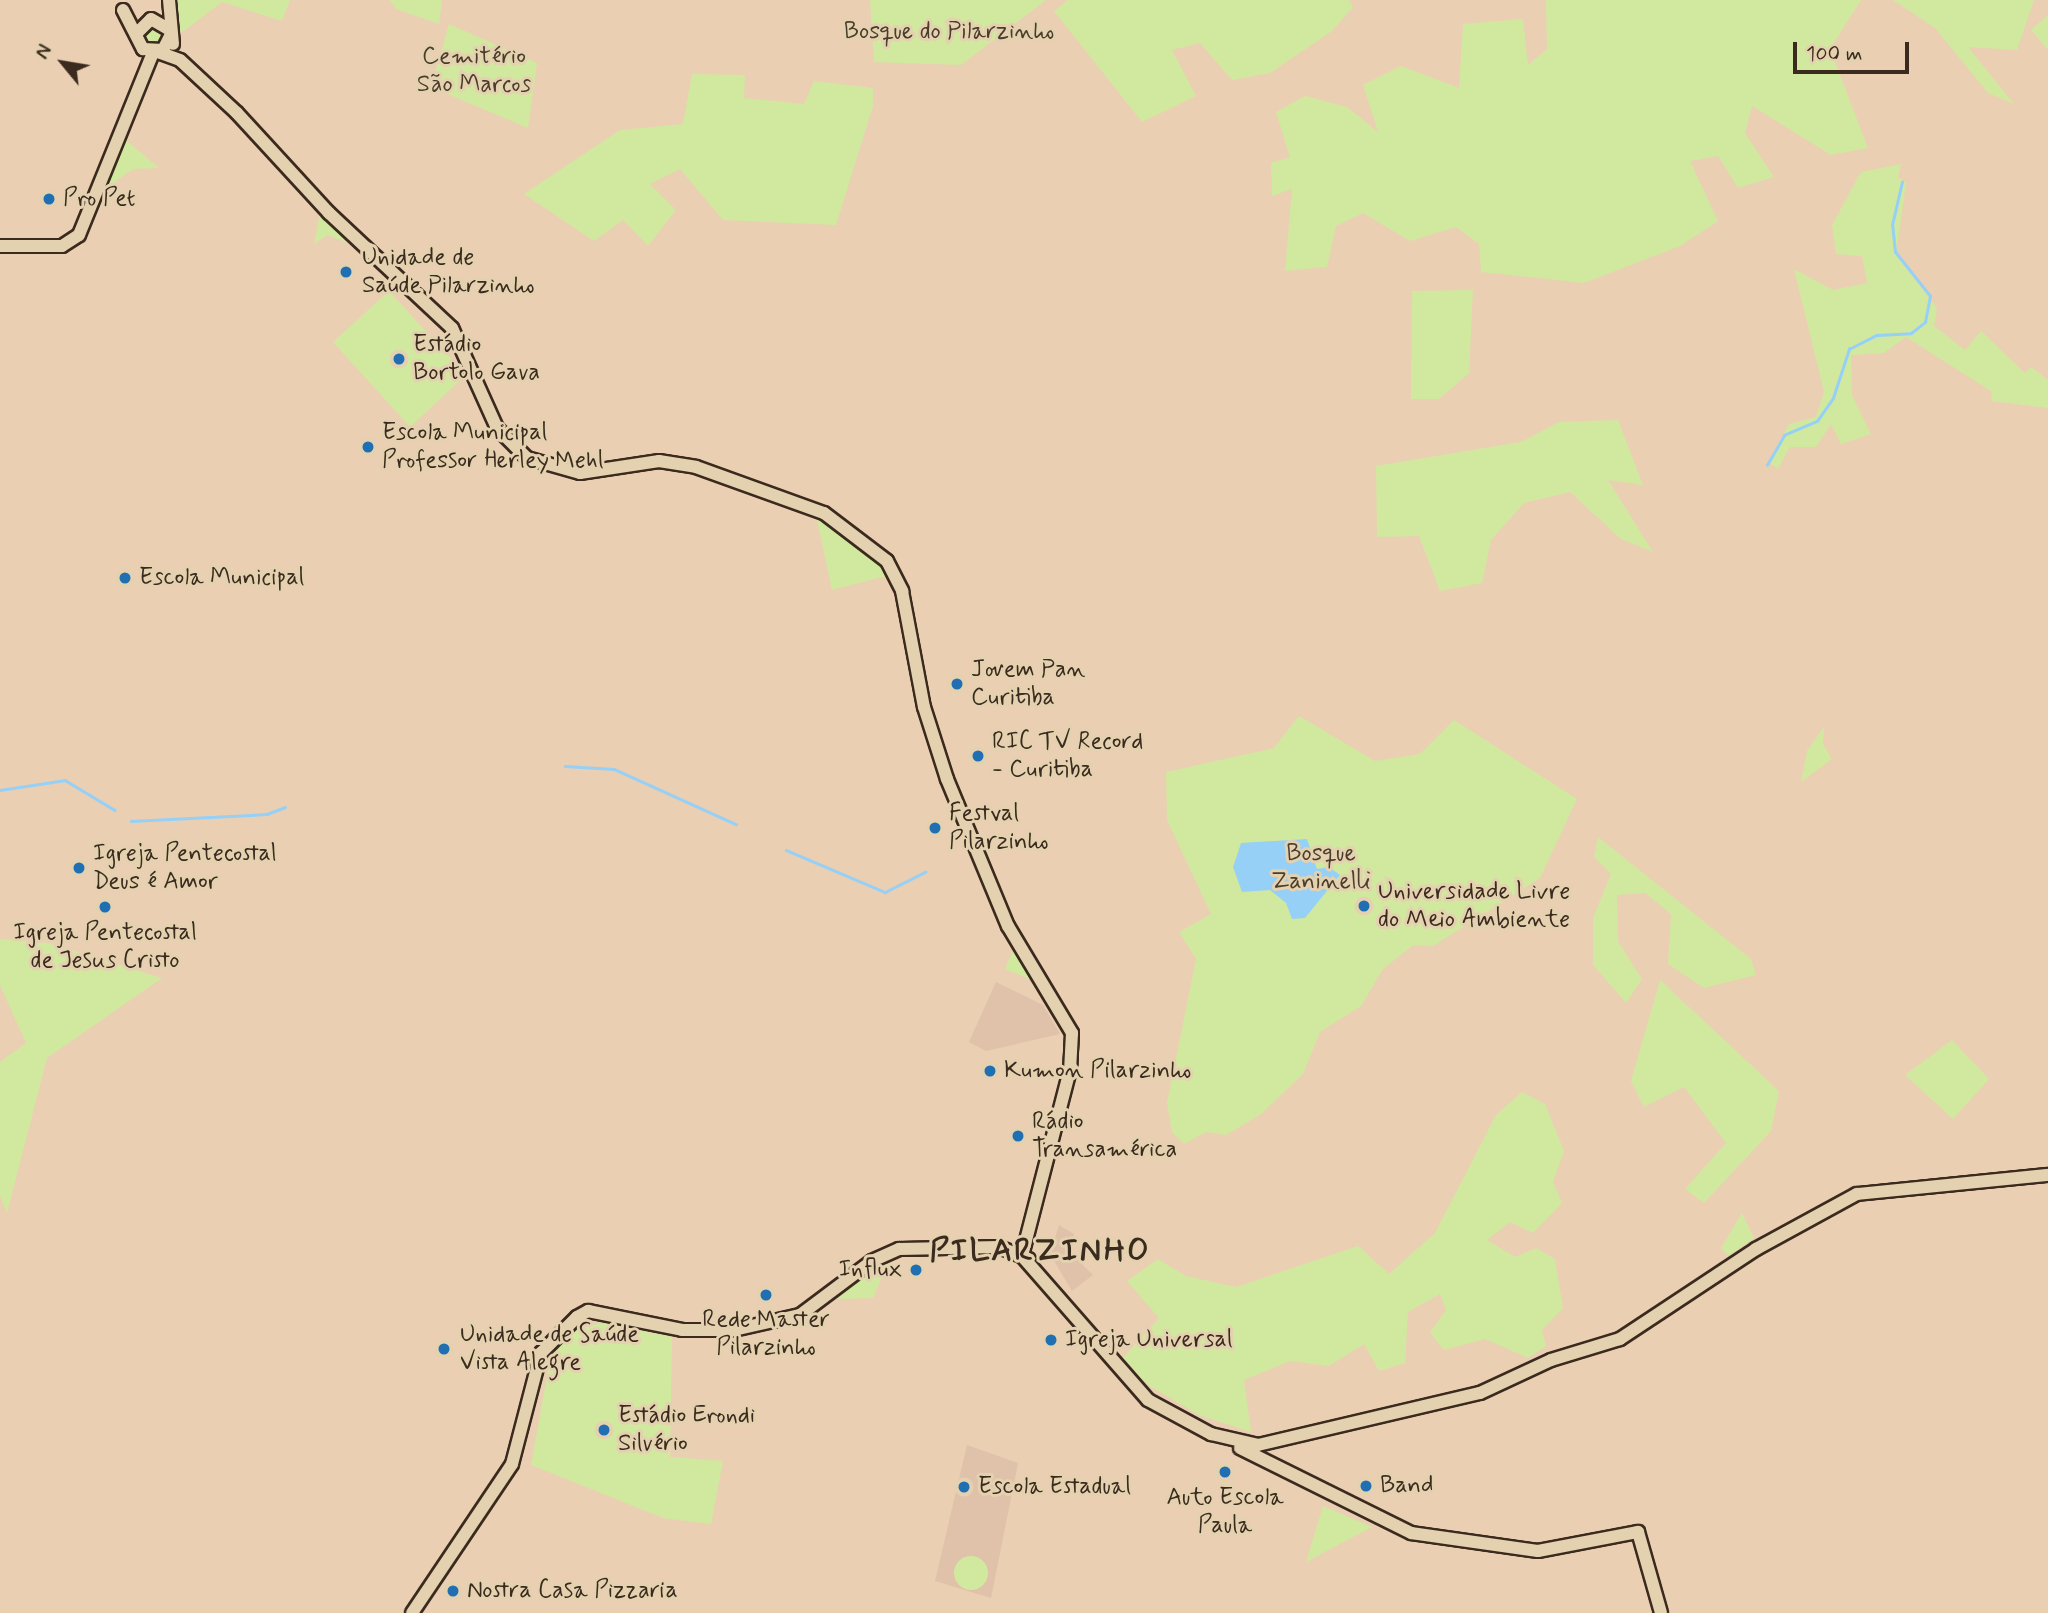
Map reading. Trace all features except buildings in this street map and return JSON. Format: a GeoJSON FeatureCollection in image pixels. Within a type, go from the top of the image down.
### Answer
{"type":"FeatureCollection","features":[{"type":"Feature","properties":{"kind":"main road"},"geometry":{"type":"LineString","coordinates":[[111,0],[123,10],[170,33]]}},
{"type":"Feature","properties":{"kind":"main road"},"geometry":{"type":"LineString","coordinates":[[136,34],[167,0]]}},
{"type":"Feature","properties":{"kind":"main road"},"geometry":{"type":"LineString","coordinates":[[167,0],[170,33],[180,60],[452,328],[497,428],[518,452],[569,472],[659,461],[695,467],[824,513],[887,561],[902,591],[943,770],[1008,926],[1072,1033],[1070,1070],[1022,1256]]}},
{"type":"Feature","properties":{"kind":"main road"},"geometry":{"type":"LineString","coordinates":[[123,10],[136,34],[151,52],[180,60]]}},
{"type":"Feature","properties":{"kind":"main road"},"geometry":{"type":"LineString","coordinates":[[0,246],[55,247],[82,231],[142,68],[151,52],[170,33]]}},
{"type":"Feature","properties":{"kind":"main road"},"geometry":{"type":"LineString","coordinates":[[1251,1445],[1480,1393],[1552,1360],[1620,1339],[1747,1255],[1857,1194],[2048,1175]]}},
{"type":"Feature","properties":{"kind":"main road"},"geometry":{"type":"LineString","coordinates":[[412,1613],[512,1464],[541,1353],[577,1317],[588,1311],[682,1330],[781,1324],[823,1304],[864,1266],[899,1249],[989,1246],[1022,1256],[1076,1309],[1116,1364]]}},
{"type":"Feature","properties":{"kind":"main road"},"geometry":{"type":"LineString","coordinates":[[1022,1256],[1076,1309]]}},
{"type":"Feature","properties":{"kind":"main road"},"geometry":{"type":"LineString","coordinates":[[1051,1286],[1116,1364],[1159,1408],[1421,1535],[1538,1551],[1638,1532],[1661,1613]]}},
{"type":"Feature","properties":{"kind":"main road"},"geometry":{"type":"LineString","coordinates":[[1211,1434],[1251,1445],[1275,1464]]}},
{"type":"Feature","properties":{"kind":"shaded area"},"geometry":{"type":"Polygon","coordinates":[[[996,982],[1043,1005],[1060,1034],[986,1051],[969,1042],[996,982]]]}},
{"type":"Feature","properties":{"kind":"shaded area"},"geometry":{"type":"Polygon","coordinates":[[[1059,1225],[1074,1234],[1070,1250],[1085,1257],[1082,1264],[1093,1275],[1072,1291],[1050,1254],[1059,1225]]]}},
{"type":"Feature","properties":{"kind":"shaded area"},"geometry":{"type":"Polygon","coordinates":[[[967,1445],[1018,1463],[991,1598],[935,1581],[967,1445]]]}},
{"type":"Feature","properties":{"kind":"green space"},"geometry":{"type":"Polygon","coordinates":[[[175,0],[290,0],[282,21],[222,2],[181,33],[175,0]]]}},
{"type":"Feature","properties":{"kind":"green space"},"geometry":{"type":"Polygon","coordinates":[[[390,0],[442,0],[439,24],[396,9],[390,0]]]}},
{"type":"Feature","properties":{"kind":"green space","name":"Bosque do Pilarzinho"},"geometry":{"type":"Polygon","coordinates":[[[870,0],[1046,0],[961,65],[874,62],[870,0]]]}},
{"type":"Feature","properties":{"kind":"green space"},"geometry":{"type":"Polygon","coordinates":[[[1068,0],[1349,0],[1353,7],[1332,31],[1270,73],[1232,80],[1200,43],[1172,50],[1196,96],[1142,122],[1054,11],[1068,0]]]}},
{"type":"Feature","properties":{"kind":"green space"},"geometry":{"type":"Polygon","coordinates":[[[1546,0],[1861,0],[1830,49],[1868,148],[1831,155],[1752,106],[1745,133],[1774,177],[1738,188],[1718,156],[1690,161],[1718,221],[1680,246],[1584,283],[1481,272],[1479,244],[1456,227],[1410,241],[1363,213],[1336,226],[1327,267],[1285,271],[1292,189],[1272,196],[1271,163],[1290,157],[1276,112],[1305,96],[1347,107],[1378,132],[1363,85],[1401,66],[1459,88],[1463,24],[1523,19],[1528,65],[1547,49],[1546,0]]]}},
{"type":"Feature","properties":{"kind":"green space"},"geometry":{"type":"Polygon","coordinates":[[[1893,0],[2034,0],[2017,50],[1968,47],[2014,104],[1988,93],[1935,28],[1893,0]]]}},
{"type":"Feature","properties":{"kind":"green space"},"geometry":{"type":"Polygon","coordinates":[[[2048,15],[2048,50],[2031,30],[2048,15]]]}},
{"type":"Feature","properties":{"kind":"green space"},"geometry":{"type":"Polygon","coordinates":[[[149,23],[166,33],[164,43],[148,48],[140,33],[149,23]]]}},
{"type":"Feature","properties":{"kind":"green space","name":"Cemitério São Marcos"},"geometry":{"type":"Polygon","coordinates":[[[449,24],[537,63],[528,128],[431,87],[449,24]]]}},
{"type":"Feature","properties":{"kind":"green space"},"geometry":{"type":"Polygon","coordinates":[[[692,74],[745,75],[744,98],[804,104],[814,81],[873,88],[873,106],[836,225],[723,220],[680,169],[650,184],[676,210],[648,246],[623,220],[594,241],[524,194],[620,130],[683,124],[692,74]]]}},
{"type":"Feature","properties":{"kind":"green space"},"geometry":{"type":"Polygon","coordinates":[[[121,136],[159,168],[133,169],[102,191],[121,136]]]}},
{"type":"Feature","properties":{"kind":"green space"},"geometry":{"type":"Polygon","coordinates":[[[1901,164],[1898,177],[1906,183],[1896,255],[1937,308],[1934,326],[1965,350],[1981,331],[2025,373],[2031,367],[2048,380],[2048,408],[1992,401],[1991,391],[1906,337],[1884,353],[1851,355],[1852,395],[1871,434],[1841,444],[1831,424],[1816,447],[1790,447],[1778,469],[1768,462],[1789,424],[1816,417],[1824,392],[1794,269],[1833,290],[1867,283],[1862,256],[1836,254],[1832,225],[1861,172],[1901,164]]]}},
{"type":"Feature","properties":{"kind":"green space"},"geometry":{"type":"Polygon","coordinates":[[[320,212],[354,245],[327,235],[314,244],[320,212]]]}},
{"type":"Feature","properties":{"kind":"green space"},"geometry":{"type":"Polygon","coordinates":[[[1473,290],[1469,373],[1439,399],[1411,399],[1412,291],[1473,290]]]}},
{"type":"Feature","properties":{"kind":"green space","name":"Estádio Bortolo Gava"},"geometry":{"type":"Polygon","coordinates":[[[389,291],[466,375],[410,427],[333,342],[389,291]]]}},
{"type":"Feature","properties":{"kind":"green space"},"geometry":{"type":"Polygon","coordinates":[[[1618,420],[1643,485],[1608,480],[1653,552],[1621,539],[1570,492],[1524,503],[1491,540],[1482,583],[1440,591],[1419,536],[1377,537],[1376,466],[1521,442],[1559,422],[1618,420]]]}},
{"type":"Feature","properties":{"kind":"green space"},"geometry":{"type":"Polygon","coordinates":[[[816,515],[848,535],[890,575],[832,590],[816,515]]]}},
{"type":"Feature","properties":{"kind":"green space","name":"Bosque Zaninelli"},"geometry":{"type":"Polygon","coordinates":[[[1299,716],[1375,761],[1420,754],[1454,720],[1577,799],[1540,878],[1433,946],[1413,945],[1383,969],[1361,1006],[1320,1032],[1303,1074],[1261,1114],[1226,1135],[1206,1132],[1184,1144],[1172,1132],[1167,1103],[1196,959],[1179,932],[1211,914],[1167,820],[1166,772],[1274,748],[1299,716]]]}},
{"type":"Feature","properties":{"kind":"green space"},"geometry":{"type":"Polygon","coordinates":[[[1824,727],[1823,744],[1832,759],[1801,782],[1807,751],[1824,727]]]}},
{"type":"Feature","properties":{"kind":"green space"},"geometry":{"type":"Polygon","coordinates":[[[1598,837],[1751,959],[1756,975],[1704,988],[1668,964],[1671,914],[1645,893],[1617,895],[1618,941],[1642,979],[1626,1003],[1593,965],[1593,918],[1611,874],[1594,857],[1598,837]]]}},
{"type":"Feature","properties":{"kind":"green space"},"geometry":{"type":"Polygon","coordinates":[[[0,939],[48,943],[162,978],[47,1058],[7,1213],[0,1196],[0,1062],[26,1043],[0,985],[0,939]]]}},
{"type":"Feature","properties":{"kind":"green space"},"geometry":{"type":"Polygon","coordinates":[[[1013,951],[1032,980],[1005,969],[1013,951]]]}},
{"type":"Feature","properties":{"kind":"green space"},"geometry":{"type":"Polygon","coordinates":[[[1660,980],[1779,1091],[1771,1131],[1704,1203],[1685,1189],[1726,1143],[1684,1087],[1644,1107],[1631,1081],[1660,980]]]}},
{"type":"Feature","properties":{"kind":"green space"},"geometry":{"type":"Polygon","coordinates":[[[1952,1040],[1989,1079],[1953,1119],[1905,1075],[1952,1040]]]}},
{"type":"Feature","properties":{"kind":"green space"},"geometry":{"type":"Polygon","coordinates":[[[1522,1092],[1545,1104],[1564,1151],[1553,1182],[1562,1203],[1533,1233],[1510,1222],[1487,1240],[1515,1257],[1536,1248],[1555,1259],[1563,1308],[1542,1330],[1546,1346],[1528,1358],[1485,1339],[1444,1350],[1430,1333],[1446,1310],[1440,1294],[1408,1312],[1405,1363],[1379,1371],[1364,1344],[1329,1366],[1290,1361],[1244,1380],[1251,1432],[1199,1415],[1148,1385],[1123,1358],[1159,1318],[1127,1281],[1158,1259],[1186,1276],[1236,1287],[1358,1246],[1389,1274],[1435,1233],[1496,1115],[1522,1092]]]}},
{"type":"Feature","properties":{"kind":"green space"},"geometry":{"type":"Polygon","coordinates":[[[1742,1213],[1754,1238],[1728,1256],[1721,1248],[1742,1213]]]}},
{"type":"Feature","properties":{"kind":"green space"},"geometry":{"type":"Polygon","coordinates":[[[890,1258],[873,1298],[838,1299],[861,1276],[890,1258]]]}},
{"type":"Feature","properties":{"kind":"green space","name":"Estádio Erondi Silvério"},"geometry":{"type":"Polygon","coordinates":[[[601,1323],[672,1337],[670,1457],[723,1461],[711,1524],[663,1518],[531,1465],[551,1354],[566,1333],[601,1323]]]}},
{"type":"Feature","properties":{"kind":"green space"},"geometry":{"type":"Polygon","coordinates":[[[1323,1506],[1372,1527],[1306,1562],[1323,1506]]]}},
{"type":"Feature","properties":{"kind":"green space"},"geometry":{"type":"Polygon","coordinates":[[[971,1556],[983,1561],[988,1573],[983,1585],[971,1590],[959,1585],[954,1573],[959,1561],[971,1556]]]}},
{"type":"Feature","properties":{"kind":"water"},"geometry":{"type":"Polygon","coordinates":[[[1307,839],[1317,869],[1329,867],[1340,875],[1305,918],[1292,919],[1286,903],[1270,890],[1242,892],[1233,867],[1241,843],[1307,839]]]}},
{"type":"Feature","properties":{"kind":"waterway"},"geometry":{"type":"LineString","coordinates":[[1767,465],[1784,435],[1817,421],[1833,398],[1849,349],[1877,335],[1911,333],[1925,322],[1930,296],[1895,252],[1892,225],[1902,182]]}},
{"type":"Feature","properties":{"kind":"waterway"},"geometry":{"type":"LineString","coordinates":[[565,766],[614,769],[736,824]]}},
{"type":"Feature","properties":{"kind":"waterway"},"geometry":{"type":"LineString","coordinates":[[0,790],[65,780],[115,810]]}},
{"type":"Feature","properties":{"kind":"waterway"},"geometry":{"type":"LineString","coordinates":[[131,821],[267,814],[285,807]]}},
{"type":"Feature","properties":{"kind":"waterway"},"geometry":{"type":"LineString","coordinates":[[786,850],[885,892],[925,872]]}},
{"type":"Feature","properties":{"kind":"place","name":"Pro Pet"},"geometry":{"type":"Point","coordinates":[49,199]}},
{"type":"Feature","properties":{"kind":"place","name":"Unidade de Saúde Pilarzinho"},"geometry":{"type":"Point","coordinates":[346,272]}},
{"type":"Feature","properties":{"kind":"place","name":"Estádio Bortolo Gava"},"geometry":{"type":"Point","coordinates":[399,359]}},
{"type":"Feature","properties":{"kind":"place","name":"Escola Municipal Professor Herley Mehl"},"geometry":{"type":"Point","coordinates":[368,447]}},
{"type":"Feature","properties":{"kind":"place","name":"Escola Municipal"},"geometry":{"type":"Point","coordinates":[125,578]}},
{"type":"Feature","properties":{"kind":"place","name":"Jovem Pan Curitiba"},"geometry":{"type":"Point","coordinates":[957,684]}},
{"type":"Feature","properties":{"kind":"place","name":"RIC TV Record - Curitiba"},"geometry":{"type":"Point","coordinates":[978,756]}},
{"type":"Feature","properties":{"kind":"place","name":"Festval Pilarzinho"},"geometry":{"type":"Point","coordinates":[935,828]}},
{"type":"Feature","properties":{"kind":"place","name":"Igreja Pentecostal Deus é Amor"},"geometry":{"type":"Point","coordinates":[79,868]}},
{"type":"Feature","properties":{"kind":"place","name":"Universidade Livre do Meio Ambiente"},"geometry":{"type":"Point","coordinates":[1364,906]}},
{"type":"Feature","properties":{"kind":"place","name":"Igreja Pentecostal de Jesus Cristo"},"geometry":{"type":"Point","coordinates":[105,907]}},
{"type":"Feature","properties":{"kind":"place","name":"Kumon Pilarzinho"},"geometry":{"type":"Point","coordinates":[990,1071]}},
{"type":"Feature","properties":{"kind":"place","name":"Rádio Transamérica"},"geometry":{"type":"Point","coordinates":[1018,1136]}},
{"type":"Feature","properties":{"kind":"place","name":"Influx"},"geometry":{"type":"Point","coordinates":[916,1270]}},
{"type":"Feature","properties":{"kind":"place","name":"Rede Master Pilarzinho"},"geometry":{"type":"Point","coordinates":[766,1295]}},
{"type":"Feature","properties":{"kind":"place","name":"Igreja Universal"},"geometry":{"type":"Point","coordinates":[1051,1340]}},
{"type":"Feature","properties":{"kind":"place","name":"Unidade de Saúde Vista Alegre"},"geometry":{"type":"Point","coordinates":[444,1349]}},
{"type":"Feature","properties":{"kind":"place","name":"Estádio Erondi Silvério"},"geometry":{"type":"Point","coordinates":[604,1430]}},
{"type":"Feature","properties":{"kind":"place","name":"Auto Escola Paula"},"geometry":{"type":"Point","coordinates":[1225,1472]}},
{"type":"Feature","properties":{"kind":"place","name":"Band"},"geometry":{"type":"Point","coordinates":[1366,1486]}},
{"type":"Feature","properties":{"kind":"place","name":"Escola Estadual"},"geometry":{"type":"Point","coordinates":[964,1487]}},
{"type":"Feature","properties":{"kind":"place","name":"Nostra Casa Pizzaria"},"geometry":{"type":"Point","coordinates":[453,1591]}},
{"type":"Feature","properties":{"kind":"district","name":"PILARZINHO"},"geometry":{"type":"Point","coordinates":[1040,1251]}}]}
